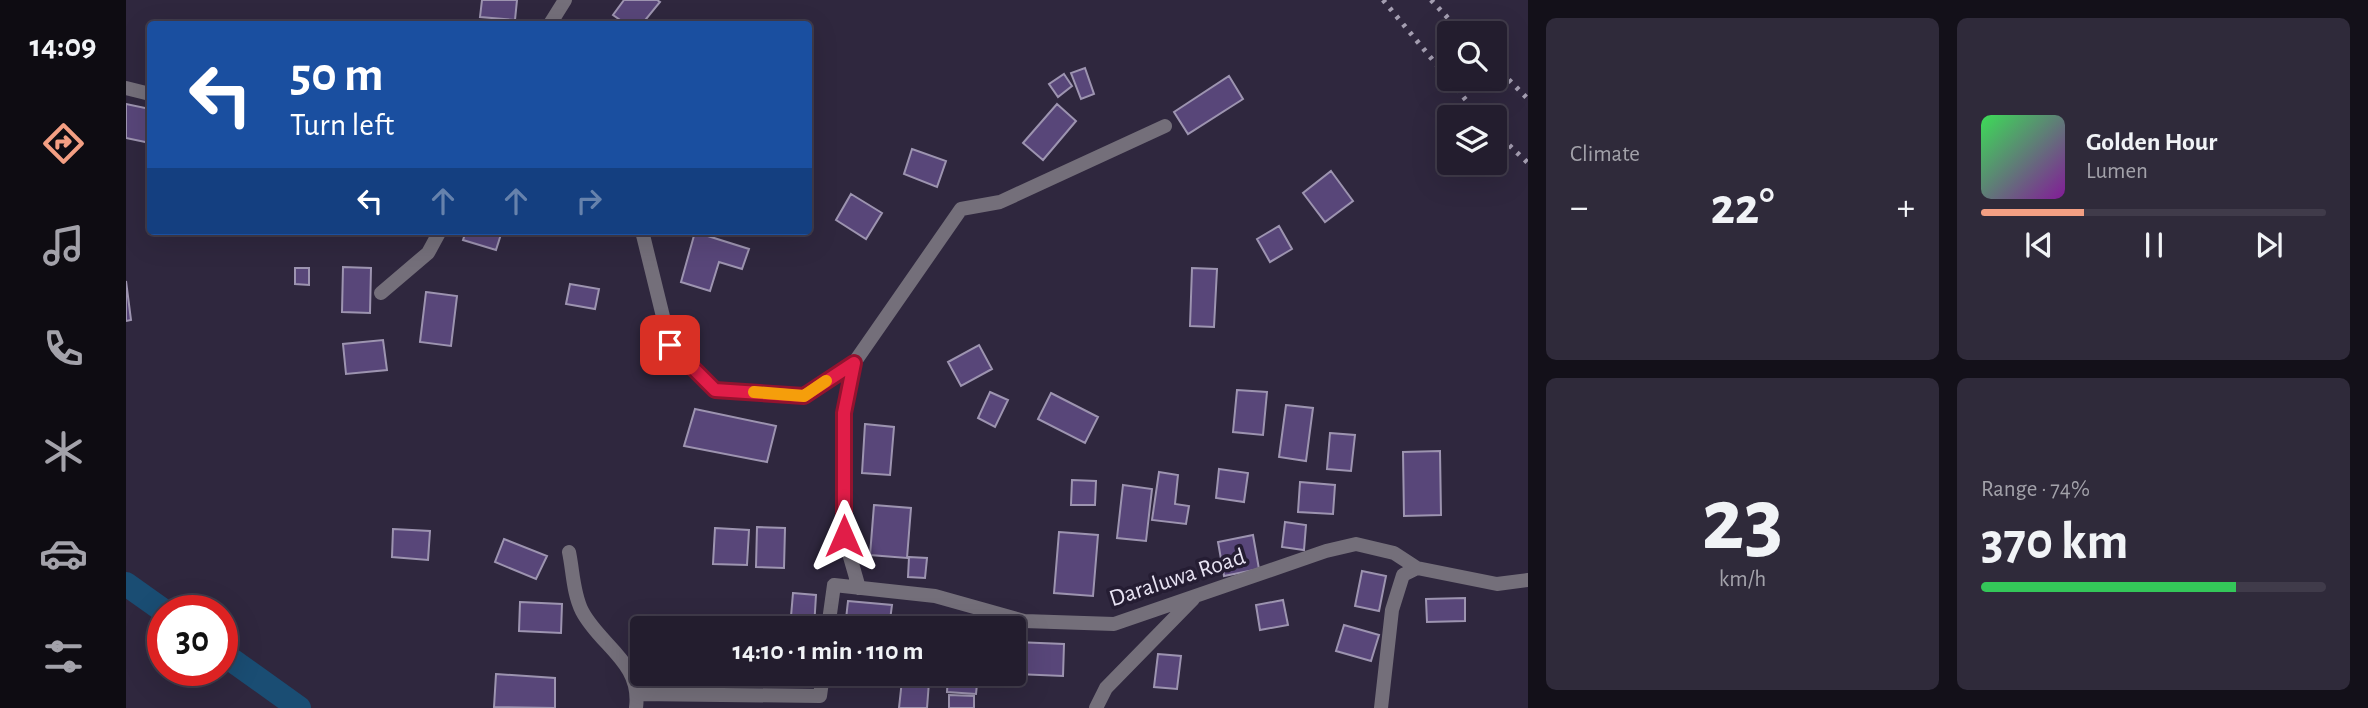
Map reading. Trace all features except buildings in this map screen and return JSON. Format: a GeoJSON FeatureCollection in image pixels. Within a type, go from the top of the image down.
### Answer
{"type":"FeatureCollection","features":[{"type":"Feature","properties":{"kind":"street"},"geometry":{"type":"LineString","coordinates":[[552,21],[565,0]]}},
{"type":"Feature","properties":{"kind":"street"},"geometry":{"type":"LineString","coordinates":[[126,88],[147,93]]}},
{"type":"Feature","properties":{"kind":"street"},"geometry":{"type":"LineString","coordinates":[[643,235],[670,345],[715,390],[804,396],[854,363],[961,209],[1000,202],[1165,126]]}},
{"type":"Feature","properties":{"kind":"street"},"geometry":{"type":"LineString","coordinates":[[381,293],[428,253],[438,235]]}},
{"type":"Feature","properties":{"kind":"street"},"geometry":{"type":"LineString","coordinates":[[854,363],[844,413],[844,536],[859,588]]}},
{"type":"Feature","properties":{"kind":"street","name":"Daraluwa Road"},"geometry":{"type":"LineString","coordinates":[[830,616],[834,585],[934,596],[1024,621],[1114,624],[1326,551],[1356,544],[1394,553],[1417,568],[1497,584],[1528,580]]}},
{"type":"Feature","properties":{"kind":"street"},"geometry":{"type":"LineString","coordinates":[[569,552],[575,588],[583,612],[631,671],[637,701],[820,696],[821,686]]}},
{"type":"Feature","properties":{"kind":"street"},"geometry":{"type":"LineString","coordinates":[[1381,708],[1392,610],[1403,575],[1417,568]]}},
{"type":"Feature","properties":{"kind":"street"},"geometry":{"type":"LineString","coordinates":[[1096,708],[1106,688],[1197,596]]}},
{"type":"Feature","properties":{"kind":"waterway"},"geometry":{"type":"LineString","coordinates":[[126,584],[147,599]]}},
{"type":"Feature","properties":{"kind":"waterway"},"geometry":{"type":"LineString","coordinates":[[238,664],[299,708]]}},
{"type":"Feature","properties":{"kind":"railway"},"geometry":{"type":"LineString","coordinates":[[1383,0],[1470,105]]}},
{"type":"Feature","properties":{"kind":"railway"},"geometry":{"type":"LineString","coordinates":[[1431,0],[1451,21]]}},
{"type":"Feature","properties":{"kind":"railway"},"geometry":{"type":"LineString","coordinates":[[1507,78],[1528,99]]}},
{"type":"Feature","properties":{"kind":"railway"},"geometry":{"type":"LineString","coordinates":[[1507,143],[1528,163]]}},
{"type":"Feature","properties":{"kind":"slow traffic"},"geometry":{"type":"LineString","coordinates":[[754,392],[804,396],[826,381]]}},
{"type":"Feature","properties":{"kind":"route"},"geometry":{"type":"LineString","coordinates":[[670,345],[715,390],[804,396],[854,363],[844,413],[844,536]]}}]}
